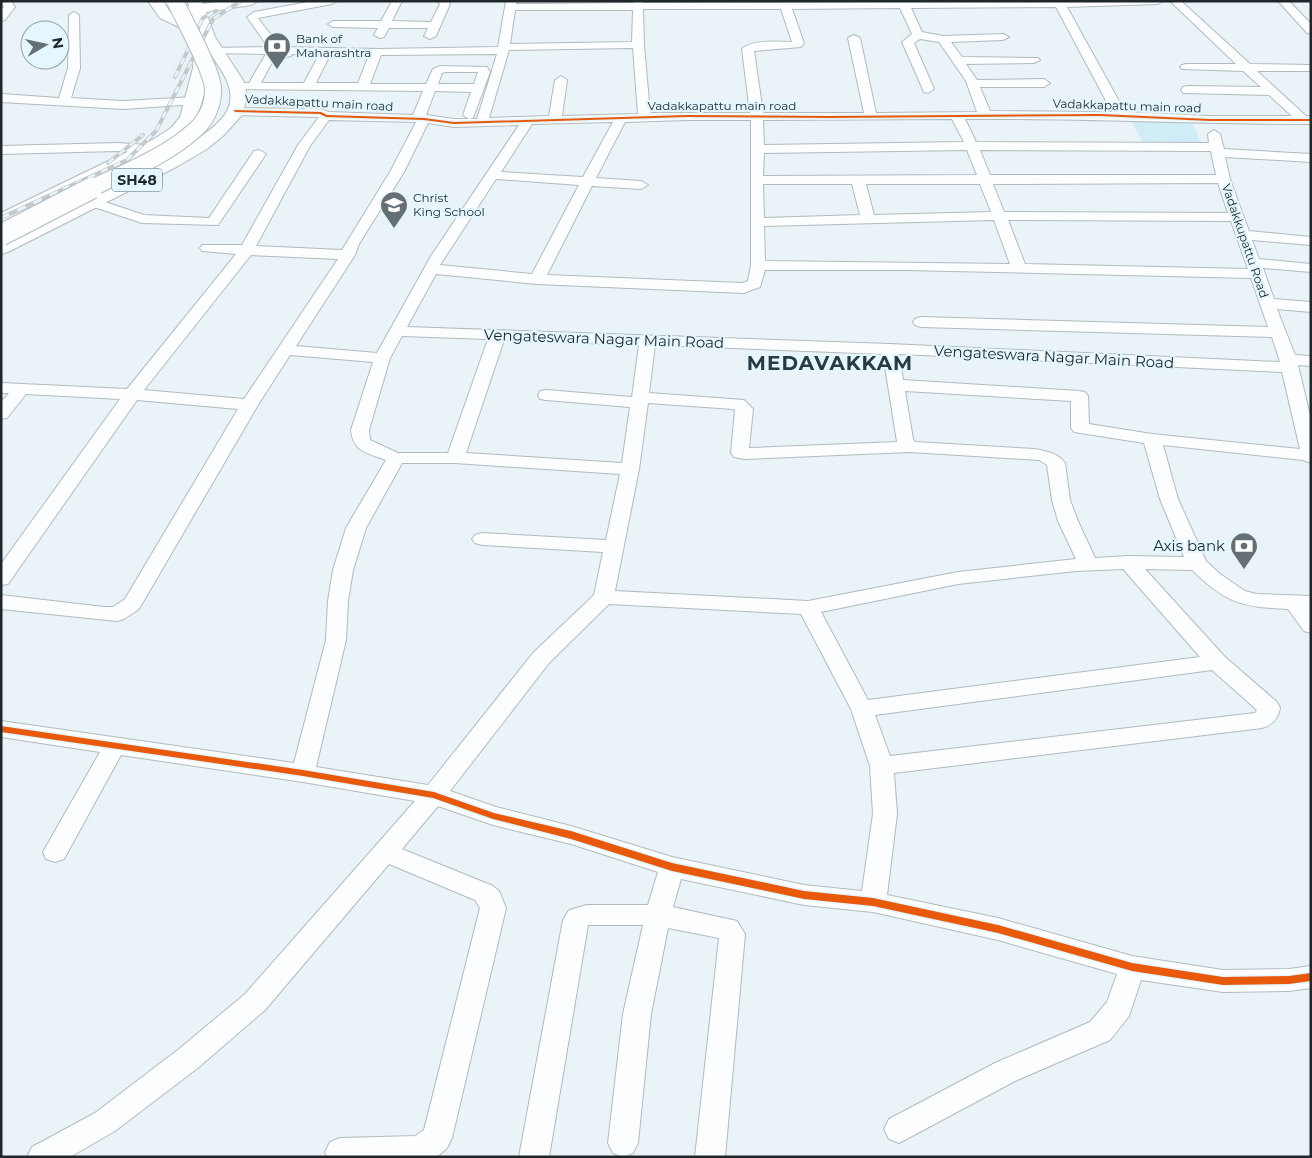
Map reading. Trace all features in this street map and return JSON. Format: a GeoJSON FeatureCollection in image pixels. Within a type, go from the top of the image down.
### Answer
{"type":"FeatureCollection","features":[{"type":"Feature","properties":{"kind":"main road","name":"SH48"},"geometry":{"type":"LineString","coordinates":[[1,221],[148,149],[178,132],[188,118],[194,101],[195,87],[201,68],[202,49],[189,26],[170,8],[155,1]]}},
{"type":"Feature","properties":{"kind":"main road"},"geometry":{"type":"LineString","coordinates":[[1,235],[171,148],[197,129],[212,104],[213,88],[209,73],[170,8],[251,1]]}},
{"type":"Feature","properties":{"kind":"main road"},"geometry":{"type":"LineString","coordinates":[[210,43],[210,21],[213,15],[233,4]]}},
{"type":"Feature","properties":{"kind":"main road"},"geometry":{"type":"LineString","coordinates":[[197,5],[210,43],[236,84],[239,97],[236,111]]}},
{"type":"Feature","properties":{"kind":"main road","name":"SH48"},"geometry":{"type":"LineString","coordinates":[[1,248],[172,162],[214,135],[236,111]]}},
{"type":"Feature","properties":{"kind":"main road"},"geometry":{"type":"LineString","coordinates":[[178,132],[214,135]]}},
{"type":"Feature","properties":{"kind":"street"},"geometry":{"type":"LineString","coordinates":[[1,18],[10,7],[5,1]]}},
{"type":"Feature","properties":{"kind":"street"},"geometry":{"type":"LineString","coordinates":[[276,50],[252,17],[254,15],[332,1]]}},
{"type":"Feature","properties":{"kind":"street"},"geometry":{"type":"LineString","coordinates":[[296,108],[309,85],[329,31],[344,1]]}},
{"type":"Feature","properties":{"kind":"street"},"geometry":{"type":"LineString","coordinates":[[365,97],[373,54],[397,1]]}},
{"type":"Feature","properties":{"kind":"street"},"geometry":{"type":"LineString","coordinates":[[422,53],[444,4],[443,1]]}},
{"type":"Feature","properties":{"kind":"street"},"geometry":{"type":"LineString","coordinates":[[482,122],[503,51],[511,4],[759,3],[784,5],[1158,1]]}},
{"type":"Feature","properties":{"kind":"street"},"geometry":{"type":"LineString","coordinates":[[1175,1],[1307,120]]}},
{"type":"Feature","properties":{"kind":"street"},"geometry":{"type":"LineString","coordinates":[[1283,1],[1311,31]]}},
{"type":"Feature","properties":{"kind":"street"},"geometry":{"type":"LineString","coordinates":[[1059,2],[1121,117]]}},
{"type":"Feature","properties":{"kind":"street"},"geometry":{"type":"LineString","coordinates":[[903,3],[918,34]]}},
{"type":"Feature","properties":{"kind":"street"},"geometry":{"type":"LineString","coordinates":[[638,4],[638,45],[644,117]]}},
{"type":"Feature","properties":{"kind":"street"},"geometry":{"type":"LineString","coordinates":[[432,269],[537,279],[744,288],[755,284],[758,265],[756,180],[758,149],[748,49],[758,46],[797,45],[798,43],[784,5]]}},
{"type":"Feature","properties":{"kind":"street"},"geometry":{"type":"LineString","coordinates":[[64,101],[74,68],[74,15]]}},
{"type":"Feature","properties":{"kind":"street"},"geometry":{"type":"LineString","coordinates":[[329,31],[385,25],[435,25]]}},
{"type":"Feature","properties":{"kind":"street"},"geometry":{"type":"LineString","coordinates":[[928,89],[908,42],[918,34],[944,39],[1003,37]]}},
{"type":"Feature","properties":{"kind":"street"},"geometry":{"type":"LineString","coordinates":[[854,38],[872,116]]}},
{"type":"Feature","properties":{"kind":"street"},"geometry":{"type":"LineString","coordinates":[[944,39],[973,84],[985,115]]}},
{"type":"Feature","properties":{"kind":"street"},"geometry":{"type":"LineString","coordinates":[[210,43],[276,50],[373,54],[638,45]]}},
{"type":"Feature","properties":{"kind":"street"},"geometry":{"type":"LineString","coordinates":[[451,62],[456,50]]}},
{"type":"Feature","properties":{"kind":"street"},"geometry":{"type":"LineString","coordinates":[[255,82],[268,58],[272,55],[322,53]]}},
{"type":"Feature","properties":{"kind":"street"},"geometry":{"type":"LineString","coordinates":[[958,61],[1034,60]]}},
{"type":"Feature","properties":{"kind":"street"},"geometry":{"type":"LineString","coordinates":[[1186,67],[1311,68]]}},
{"type":"Feature","properties":{"kind":"street"},"geometry":{"type":"LineString","coordinates":[[1,602],[104,614],[117,614],[132,604],[249,405],[348,255],[352,244],[396,172],[421,118],[439,69],[483,69],[484,72],[469,115]]}},
{"type":"Feature","properties":{"kind":"street"},"geometry":{"type":"LineString","coordinates":[[555,120],[561,80]]}},
{"type":"Feature","properties":{"kind":"street"},"geometry":{"type":"LineString","coordinates":[[236,84],[255,82],[309,85],[365,97],[421,118]]}},
{"type":"Feature","properties":{"kind":"street"},"geometry":{"type":"LineString","coordinates":[[973,84],[1044,83]]}},
{"type":"Feature","properties":{"kind":"street"},"geometry":{"type":"LineString","coordinates":[[236,84],[269,86],[309,85]]}},
{"type":"Feature","properties":{"kind":"street"},"geometry":{"type":"LineString","coordinates":[[268,99],[272,90],[269,86]]}},
{"type":"Feature","properties":{"kind":"street"},"geometry":{"type":"LineString","coordinates":[[1,579],[132,394],[246,251],[304,145],[327,114],[365,97],[417,86]]}},
{"type":"Feature","properties":{"kind":"street"},"geometry":{"type":"LineString","coordinates":[[365,97],[431,88],[478,88]]}},
{"type":"Feature","properties":{"kind":"street"},"geometry":{"type":"LineString","coordinates":[[1187,90],[1273,91]]}},
{"type":"Feature","properties":{"kind":"street"},"geometry":{"type":"LineString","coordinates":[[1,98],[123,105],[194,101]]}},
{"type":"Feature","properties":{"kind":"street","name":"Vadakkapattu main road"},"geometry":{"type":"LineString","coordinates":[[236,111],[421,118],[454,123],[644,117],[985,115],[1210,120]]}},
{"type":"Feature","properties":{"kind":"street"},"geometry":{"type":"LineString","coordinates":[[957,116],[972,146],[1020,270]]}},
{"type":"Feature","properties":{"kind":"street"},"geometry":{"type":"LineString","coordinates":[[537,279],[621,118]]}},
{"type":"Feature","properties":{"kind":"street"},"geometry":{"type":"LineString","coordinates":[[1210,120],[1307,120]]}},
{"type":"Feature","properties":{"kind":"street","name":"Vadakkupattu Road"},"geometry":{"type":"LineString","coordinates":[[1210,120],[1223,179],[1289,363],[1310,456]]}},
{"type":"Feature","properties":{"kind":"street"},"geometry":{"type":"LineString","coordinates":[[527,122],[491,174],[432,269],[382,358],[360,430],[362,441],[366,446],[396,458],[455,458],[630,469]]}},
{"type":"Feature","properties":{"kind":"street"},"geometry":{"type":"LineString","coordinates":[[758,149],[972,146],[1218,150],[1311,158]]}},
{"type":"Feature","properties":{"kind":"street"},"geometry":{"type":"LineString","coordinates":[[1,150],[118,147],[148,149]]}},
{"type":"Feature","properties":{"kind":"street"},"geometry":{"type":"LineString","coordinates":[[94,202],[142,220],[213,222],[259,154]]}},
{"type":"Feature","properties":{"kind":"street"},"geometry":{"type":"LineString","coordinates":[[491,174],[641,185]]}},
{"type":"Feature","properties":{"kind":"street"},"geometry":{"type":"LineString","coordinates":[[756,180],[983,178],[1223,179]]}},
{"type":"Feature","properties":{"kind":"street"},"geometry":{"type":"LineString","coordinates":[[858,180],[868,219]]}},
{"type":"Feature","properties":{"kind":"street"},"geometry":{"type":"LineString","coordinates":[[758,222],[998,216],[1236,217]]}},
{"type":"Feature","properties":{"kind":"street"},"geometry":{"type":"LineString","coordinates":[[1243,235],[1311,240]]}},
{"type":"Feature","properties":{"kind":"street"},"geometry":{"type":"LineString","coordinates":[[207,248],[348,255]]}},
{"type":"Feature","properties":{"kind":"street"},"geometry":{"type":"LineString","coordinates":[[758,265],[907,266],[1020,270],[1311,268]]}},
{"type":"Feature","properties":{"kind":"street"},"geometry":{"type":"LineString","coordinates":[[1267,303],[1311,307]]}},
{"type":"Feature","properties":{"kind":"street"},"geometry":{"type":"LineString","coordinates":[[921,322],[1278,332]]}},
{"type":"Feature","properties":{"kind":"street","name":"Vengateswara Nagar Main Road"},"geometry":{"type":"LineString","coordinates":[[398,331],[890,349],[1182,364],[1311,362]]}},
{"type":"Feature","properties":{"kind":"street"},"geometry":{"type":"LineString","coordinates":[[455,458],[498,334]]}},
{"type":"Feature","properties":{"kind":"street"},"geometry":{"type":"LineString","coordinates":[[42,1157],[105,1122],[189,1058],[255,1002],[434,795],[541,658],[604,597],[630,469],[648,341]]}},
{"type":"Feature","properties":{"kind":"street"},"geometry":{"type":"LineString","coordinates":[[890,349],[904,440],[910,447]]}},
{"type":"Feature","properties":{"kind":"street"},"geometry":{"type":"LineString","coordinates":[[286,350],[382,358]]}},
{"type":"Feature","properties":{"kind":"street"},"geometry":{"type":"LineString","coordinates":[[895,385],[1079,396],[1080,428],[1152,439],[1310,456]]}},
{"type":"Feature","properties":{"kind":"street"},"geometry":{"type":"LineString","coordinates":[[1,388],[132,394],[249,405]]}},
{"type":"Feature","properties":{"kind":"street"},"geometry":{"type":"LineString","coordinates":[[1,414],[21,389]]}},
{"type":"Feature","properties":{"kind":"street"},"geometry":{"type":"LineString","coordinates":[[546,395],[738,404],[744,409],[740,453],[744,454],[910,447],[1045,456],[1056,463],[1062,500],[1068,521],[1089,564]]}},
{"type":"Feature","properties":{"kind":"street"},"geometry":{"type":"LineString","coordinates":[[1152,439],[1169,499],[1197,564],[1213,579],[1238,596],[1256,601],[1302,602],[1311,626]]}},
{"type":"Feature","properties":{"kind":"street"},"geometry":{"type":"LineString","coordinates":[[303,773],[336,640],[338,601],[348,553],[356,528],[396,458]]}},
{"type":"Feature","properties":{"kind":"street"},"geometry":{"type":"LineString","coordinates":[[482,539],[614,547]]}},
{"type":"Feature","properties":{"kind":"street"},"geometry":{"type":"LineString","coordinates":[[604,597],[808,608],[958,578],[1089,564],[1128,562],[1197,564]]}},
{"type":"Feature","properties":{"kind":"street"},"geometry":{"type":"LineString","coordinates":[[882,766],[1262,720],[1270,708],[1217,662],[1128,562]]}},
{"type":"Feature","properties":{"kind":"street"},"geometry":{"type":"LineString","coordinates":[[808,608],[862,709],[882,766],[885,814],[873,902]]}},
{"type":"Feature","properties":{"kind":"street"},"geometry":{"type":"LineString","coordinates":[[862,709],[1217,662]]}},
{"type":"Feature","properties":{"kind":"street"},"geometry":{"type":"LineString","coordinates":[[2,730],[303,773],[434,795],[493,816],[572,835],[672,867],[804,896],[873,902],[998,929],[1132,967],[1222,981],[1289,980],[1311,977]]}},
{"type":"Feature","properties":{"kind":"street"},"geometry":{"type":"LineString","coordinates":[[55,852],[115,746]]}},
{"type":"Feature","properties":{"kind":"street"},"geometry":{"type":"LineString","coordinates":[[340,1152],[415,1150],[428,1146],[437,1138],[493,908],[490,898],[484,893],[385,852]]}},
{"type":"Feature","properties":{"kind":"street"},"geometry":{"type":"LineString","coordinates":[[623,1143],[637,1014],[658,915],[672,867]]}},
{"type":"Feature","properties":{"kind":"street"},"geometry":{"type":"LineString","coordinates":[[534,1157],[578,917],[587,915],[658,915],[728,929],[732,934],[710,1157]]}},
{"type":"Feature","properties":{"kind":"street"},"geometry":{"type":"LineString","coordinates":[[899,1129],[1005,1072],[1100,1031],[1119,1008],[1132,967]]}},
{"type":"Feature","properties":{"kind":"shaded area"},"geometry":{"type":"Polygon","coordinates":[[[1131,120],[1192,122],[1202,144],[1144,145],[1131,120]]]}},
{"type":"Feature","properties":{"kind":"railway"},"geometry":{"type":"LineString","coordinates":[[63,189],[127,160],[156,131],[213,19],[241,1]]}},
{"type":"Feature","properties":{"kind":"railway"},"geometry":{"type":"LineString","coordinates":[[175,77],[203,18],[216,11]]}},
{"type":"Feature","properties":{"kind":"railway"},"geometry":{"type":"LineString","coordinates":[[108,163],[143,135]]}},
{"type":"Feature","properties":{"kind":"railway"},"geometry":{"type":"LineString","coordinates":[[1,218],[66,188]]}},
{"type":"Feature","properties":{"kind":"cycle path"},"geometry":{"type":"LineString","coordinates":[[236,111],[321,113],[326,116],[424,119],[454,123],[687,116],[1100,115],[1210,120],[1311,120]]}},
{"type":"Feature","properties":{"kind":"cycle path"},"geometry":{"type":"LineString","coordinates":[[1,729],[303,773],[434,795],[493,816],[571,835],[672,867],[804,895],[873,902],[998,929],[1132,967],[1223,981],[1289,980],[1311,977]]}},
{"type":"Feature","properties":{"kind":"place","name":"Bank of Maharashtra"},"geometry":{"type":"Point","coordinates":[277,70]}},
{"type":"Feature","properties":{"kind":"place","name":"Christ King School"},"geometry":{"type":"Point","coordinates":[394,229]}},
{"type":"Feature","properties":{"kind":"place","name":"Axis bank"},"geometry":{"type":"Point","coordinates":[1244,570]}},
{"type":"Feature","properties":{"kind":"district","name":"MEDAVAKKAM"},"geometry":{"type":"Point","coordinates":[830,363]}}]}
